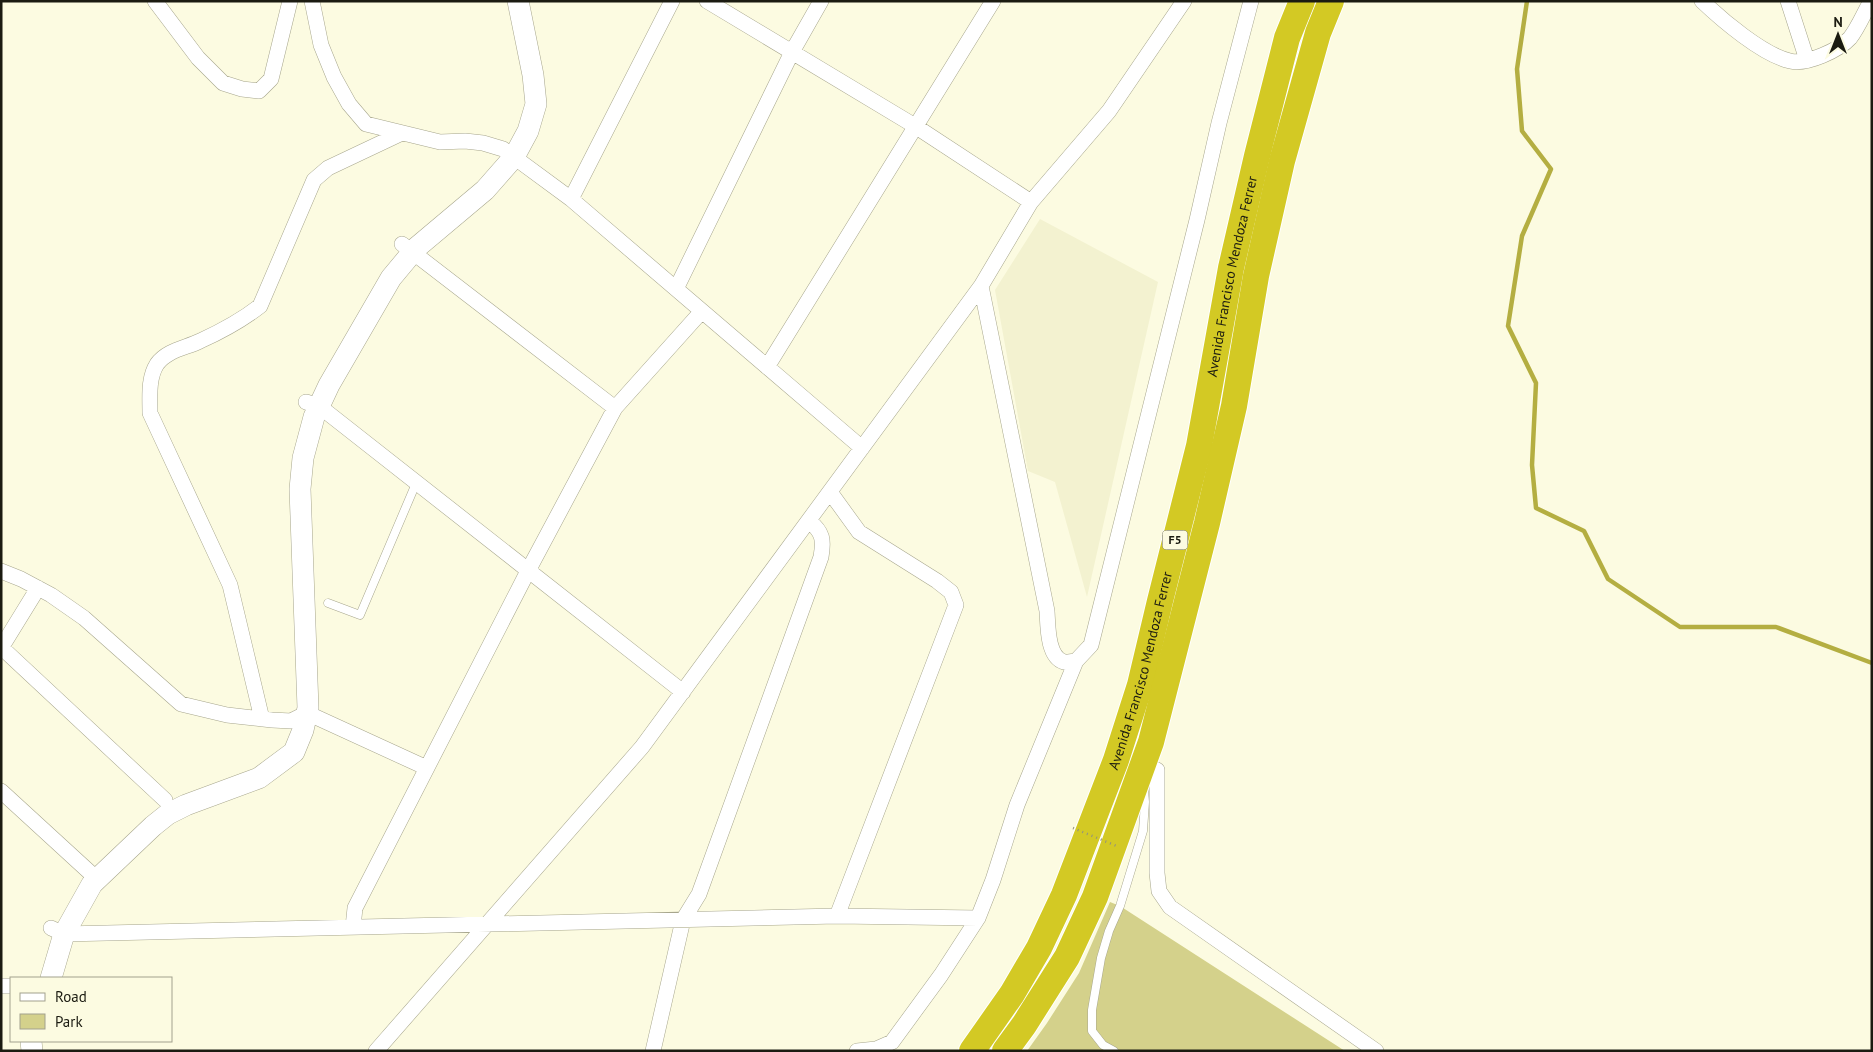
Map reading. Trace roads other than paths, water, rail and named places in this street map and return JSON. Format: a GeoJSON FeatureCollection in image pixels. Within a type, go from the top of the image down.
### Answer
{"type":"FeatureCollection","features":[{"type":"Feature","properties":{"kind":"highway","name":"Avenida Francisco Mendoza Ferrer"},"geometry":{"type":"LineString","coordinates":[[972,1051],[1012,994],[1039,948],[1064,895],[1116,760],[1140,685],[1199,446],[1231,268],[1256,156],[1287,38],[1302,1]]}},
{"type":"Feature","properties":{"kind":"highway","name":"Avenida Francisco Mendoza Ferrer"},"geometry":{"type":"LineString","coordinates":[[1005,1051],[1024,1025],[1067,957],[1095,897],[1141,773],[1165,691],[1234,406],[1256,276],[1282,161],[1318,32],[1331,1]]}},
{"type":"Feature","properties":{"kind":"highway"},"geometry":{"type":"LineString","coordinates":[[1256,156],[1282,161]]}},
{"type":"Feature","properties":{"kind":"highway"},"geometry":{"type":"LineString","coordinates":[[1116,760],[1141,773]]}},
{"type":"Feature","properties":{"kind":"street"},"geometry":{"type":"LineString","coordinates":[[155,1],[198,58],[223,83],[242,89],[259,91],[272,79],[290,1]]}},
{"type":"Feature","properties":{"kind":"street"},"geometry":{"type":"LineString","coordinates":[[312,1],[321,45],[334,77],[349,104],[366,124],[440,142],[482,142],[509,153],[571,200],[862,448]]}},
{"type":"Feature","properties":{"kind":"street"},"geometry":{"type":"LineString","coordinates":[[505,1],[520,77],[522,102],[509,153]]}},
{"type":"Feature","properties":{"kind":"street"},"geometry":{"type":"LineString","coordinates":[[407,248],[407,238],[509,153],[528,131],[536,104],[533,75],[518,1]]}},
{"type":"Feature","properties":{"kind":"street"},"geometry":{"type":"LineString","coordinates":[[571,200],[672,1]]}},
{"type":"Feature","properties":{"kind":"street"},"geometry":{"type":"LineString","coordinates":[[707,1],[915,126],[1031,202]]}},
{"type":"Feature","properties":{"kind":"street"},"geometry":{"type":"LineString","coordinates":[[676,289],[792,52],[821,1]]}},
{"type":"Feature","properties":{"kind":"street"},"geometry":{"type":"LineString","coordinates":[[767,367],[992,1]]}},
{"type":"Feature","properties":{"kind":"street"},"geometry":{"type":"LineString","coordinates":[[376,1051],[642,746],[981,286],[1031,202],[1109,111],[1184,1]]}},
{"type":"Feature","properties":{"kind":"street"},"geometry":{"type":"LineString","coordinates":[[857,1051],[876,1049],[892,1042],[941,975],[978,918],[993,880],[1017,805],[1076,661],[1091,645],[1251,1]]}},
{"type":"Feature","properties":{"kind":"street"},"geometry":{"type":"LineString","coordinates":[[1702,1],[1720,18],[1762,48],[1792,62],[1815,59],[1833,50],[1850,38],[1870,1]]}},
{"type":"Feature","properties":{"kind":"street"},"geometry":{"type":"LineString","coordinates":[[1788,1],[1807,60]]}},
{"type":"Feature","properties":{"kind":"street"},"geometry":{"type":"LineString","coordinates":[[262,718],[230,585],[150,413],[150,386],[156,366],[166,355],[200,341],[243,319],[260,306],[314,180],[328,168],[402,133]]}},
{"type":"Feature","properties":{"kind":"street"},"geometry":{"type":"LineString","coordinates":[[37,977],[82,875],[92,875],[168,814],[186,805],[259,778],[294,752],[303,730],[294,706],[295,690],[287,522],[287,488],[290,456],[301,412],[312,404],[318,378],[380,270],[407,248]]}},
{"type":"Feature","properties":{"kind":"street"},"geometry":{"type":"LineString","coordinates":[[407,248],[615,408]]}},
{"type":"Feature","properties":{"kind":"street"},"geometry":{"type":"LineString","coordinates":[[981,286],[1047,611],[1050,641],[1056,657],[1065,662],[1076,661]]}},
{"type":"Feature","properties":{"kind":"street"},"geometry":{"type":"LineString","coordinates":[[353,927],[355,908],[529,570],[615,408],[702,311]]}},
{"type":"Feature","properties":{"kind":"street"},"geometry":{"type":"LineString","coordinates":[[312,404],[417,481],[683,692]]}},
{"type":"Feature","properties":{"kind":"street"},"geometry":{"type":"LineString","coordinates":[[830,492],[859,532],[937,581],[951,592],[956,605],[837,916]]}},
{"type":"Feature","properties":{"kind":"street"},"geometry":{"type":"LineString","coordinates":[[653,1051],[684,920],[699,894],[821,557],[822,536],[818,528],[809,521]]}},
{"type":"Feature","properties":{"kind":"street"},"geometry":{"type":"LineString","coordinates":[[1,571],[52,595],[84,618],[181,704],[227,715],[262,718],[299,717],[427,768]]}},
{"type":"Feature","properties":{"kind":"street"},"geometry":{"type":"LineString","coordinates":[[38,588],[1,648],[165,800]]}},
{"type":"Feature","properties":{"kind":"street"},"geometry":{"type":"LineString","coordinates":[[92,875],[144,815],[180,792],[253,766],[284,743],[299,717]]}},
{"type":"Feature","properties":{"kind":"street"},"geometry":{"type":"LineString","coordinates":[[1141,773],[1157,770],[1157,873],[1159,891],[1170,907],[1376,1051]]}},
{"type":"Feature","properties":{"kind":"street"},"geometry":{"type":"LineString","coordinates":[[1,791],[92,875]]}},
{"type":"Feature","properties":{"kind":"street"},"geometry":{"type":"LineString","coordinates":[[58,931],[353,927],[837,916],[978,918]]}},
{"type":"Feature","properties":{"kind":"street"},"geometry":{"type":"LineString","coordinates":[[51,977],[58,931]]}},
{"type":"Feature","properties":{"kind":"lane"},"geometry":{"type":"LineString","coordinates":[[328,603],[360,615],[417,481]]}},
{"type":"Feature","properties":{"kind":"lane"},"geometry":{"type":"LineString","coordinates":[[1114,1051],[1104,1045],[1092,1031],[1092,1010],[1109,931],[1120,906],[1143,831],[1145,802],[1141,773]]}},
{"type":"Feature","properties":{"kind":"waterway"},"geometry":{"type":"LineString","coordinates":[[1527,1],[1517,69],[1522,131],[1551,169],[1522,236],[1508,326],[1536,383],[1532,465],[1536,508],[1584,531],[1608,579],[1680,627],[1776,627],[1872,663]]}}]}
